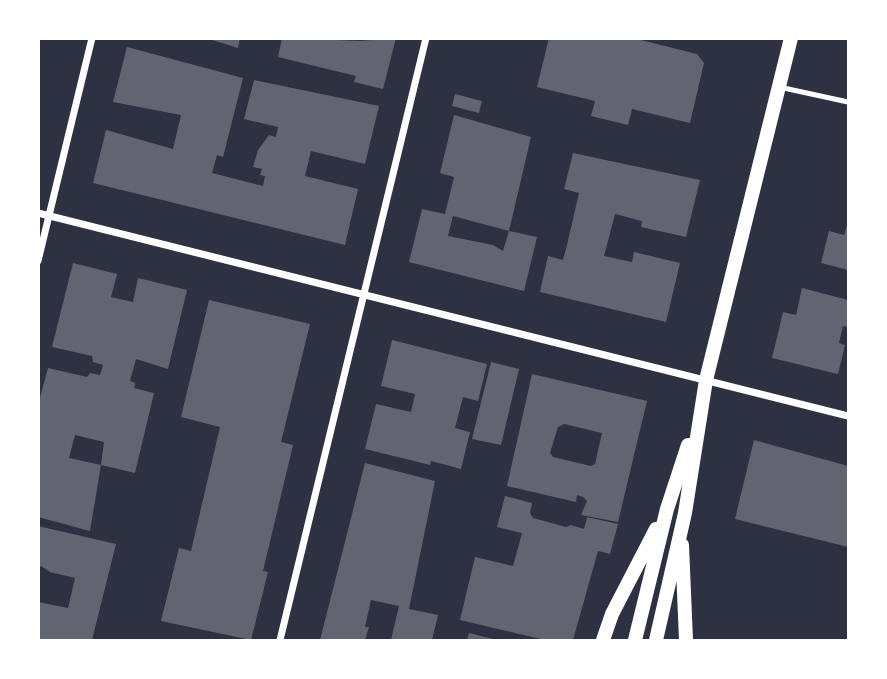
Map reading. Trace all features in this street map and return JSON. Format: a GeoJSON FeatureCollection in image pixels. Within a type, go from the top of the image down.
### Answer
{"type":"FeatureCollection","features":[{"type":"Feature","properties":{"kind":"main road"},"geometry":{"type":"LineString","coordinates":[[656,640],[680,533],[706,380],[792,38]]}},
{"type":"Feature","properties":{"kind":"main road"},"geometry":{"type":"LineString","coordinates":[[635,640],[667,509],[700,410]]}},
{"type":"Feature","properties":{"kind":"main road"},"geometry":{"type":"LineString","coordinates":[[603,640],[612,614],[667,509]]}},
{"type":"Feature","properties":{"kind":"main road"},"geometry":{"type":"LineString","coordinates":[[680,533],[686,640]]}},
{"type":"Feature","properties":{"kind":"street"},"geometry":{"type":"LineString","coordinates":[[38,261],[92,38]]}},
{"type":"Feature","properties":{"kind":"street"},"geometry":{"type":"LineString","coordinates":[[280,640],[426,38]]}},
{"type":"Feature","properties":{"kind":"street"},"geometry":{"type":"LineString","coordinates":[[38,213],[849,416]]}},
{"type":"Feature","properties":{"kind":"lane"},"geometry":{"type":"LineString","coordinates":[[779,87],[849,102]]}},
{"type":"Feature","properties":{"kind":"building"},"geometry":{"type":"Polygon","coordinates":[[[206,38],[240,38],[238,48],[206,38]]]}},
{"type":"Feature","properties":{"kind":"building"},"geometry":{"type":"Polygon","coordinates":[[[282,38],[360,41],[396,38],[383,89],[354,82],[356,76],[278,57],[282,38]]]}},
{"type":"Feature","properties":{"kind":"building"},"geometry":{"type":"Polygon","coordinates":[[[549,38],[633,38],[697,54],[704,63],[690,123],[632,109],[628,125],[591,116],[595,101],[537,87],[549,38]]]}},
{"type":"Feature","properties":{"kind":"building"},"geometry":{"type":"Polygon","coordinates":[[[127,47],[243,78],[223,157],[217,155],[212,173],[263,186],[265,176],[260,175],[262,169],[253,167],[258,150],[269,135],[276,137],[278,127],[244,119],[254,80],[379,106],[365,164],[311,151],[305,176],[358,189],[345,245],[93,183],[106,130],[173,149],[181,115],[113,102],[127,47]]]}},
{"type":"Feature","properties":{"kind":"building"},"geometry":{"type":"Polygon","coordinates":[[[455,94],[482,101],[479,113],[452,106],[455,94]]]}},
{"type":"Feature","properties":{"kind":"building"},"geometry":{"type":"Polygon","coordinates":[[[454,115],[531,137],[509,231],[537,237],[524,291],[409,262],[422,209],[445,214],[454,177],[440,173],[454,115]],[[453,216],[448,236],[493,245],[503,251],[509,231],[453,216]]]}},
{"type":"Feature","properties":{"kind":"building"},"geometry":{"type":"Polygon","coordinates":[[[573,153],[700,180],[686,237],[641,227],[642,221],[615,214],[604,256],[632,262],[634,252],[680,263],[666,322],[540,292],[548,256],[563,260],[567,245],[579,193],[564,189],[573,153]]]}},
{"type":"Feature","properties":{"kind":"building"},"geometry":{"type":"Polygon","coordinates":[[[848,222],[848,270],[821,263],[829,231],[844,235],[848,222]]]}},
{"type":"Feature","properties":{"kind":"building"},"geometry":{"type":"Polygon","coordinates":[[[73,263],[117,274],[111,297],[133,302],[138,278],[187,290],[168,369],[136,359],[130,381],[135,383],[134,388],[154,393],[135,473],[101,465],[90,531],[38,517],[38,405],[48,368],[87,377],[90,373],[100,375],[103,365],[93,362],[92,356],[52,347],[73,263]],[[75,435],[69,458],[101,465],[104,442],[75,435]]]}},
{"type":"Feature","properties":{"kind":"building"},"geometry":{"type":"Polygon","coordinates":[[[802,288],[848,300],[848,327],[843,326],[839,343],[845,345],[838,374],[772,358],[783,312],[796,315],[802,288]]]}},
{"type":"Feature","properties":{"kind":"building"},"geometry":{"type":"Polygon","coordinates":[[[209,300],[310,324],[281,442],[293,445],[263,571],[268,572],[251,640],[161,621],[179,548],[191,551],[220,427],[181,417],[209,300]]]}},
{"type":"Feature","properties":{"kind":"building"},"geometry":{"type":"Polygon","coordinates":[[[392,340],[487,364],[478,401],[463,397],[455,428],[470,432],[461,469],[431,461],[430,465],[365,449],[376,404],[411,412],[415,394],[381,386],[392,340]]]}},
{"type":"Feature","properties":{"kind":"building"},"geometry":{"type":"Polygon","coordinates":[[[491,362],[519,369],[501,445],[472,439],[491,362]]]}},
{"type":"Feature","properties":{"kind":"building"},"geometry":{"type":"Polygon","coordinates":[[[532,374],[647,401],[618,522],[581,515],[587,501],[577,495],[576,502],[507,486],[532,374]],[[564,424],[558,427],[550,453],[553,457],[591,466],[595,464],[602,433],[564,424]]]}},
{"type":"Feature","properties":{"kind":"building"},"geometry":{"type":"Polygon","coordinates":[[[754,440],[848,466],[848,547],[735,519],[754,440]]]}},
{"type":"Feature","properties":{"kind":"building"},"geometry":{"type":"Polygon","coordinates":[[[365,463],[435,481],[409,609],[438,615],[432,640],[391,640],[399,606],[371,600],[365,640],[320,640],[365,463]]]}},
{"type":"Feature","properties":{"kind":"building"},"geometry":{"type":"Polygon","coordinates":[[[505,496],[532,503],[530,513],[533,518],[566,527],[571,525],[584,529],[587,517],[618,524],[610,554],[598,551],[573,640],[545,640],[460,620],[475,557],[513,566],[522,533],[497,527],[505,496]]]}},
{"type":"Feature","properties":{"kind":"building"},"geometry":{"type":"Polygon","coordinates":[[[38,526],[116,544],[92,640],[38,640],[38,602],[68,608],[75,578],[50,572],[41,566],[38,570],[38,526]]]}},
{"type":"Feature","properties":{"kind":"building"},"geometry":{"type":"Polygon","coordinates":[[[469,633],[497,640],[467,640],[469,633]]]}}]}
